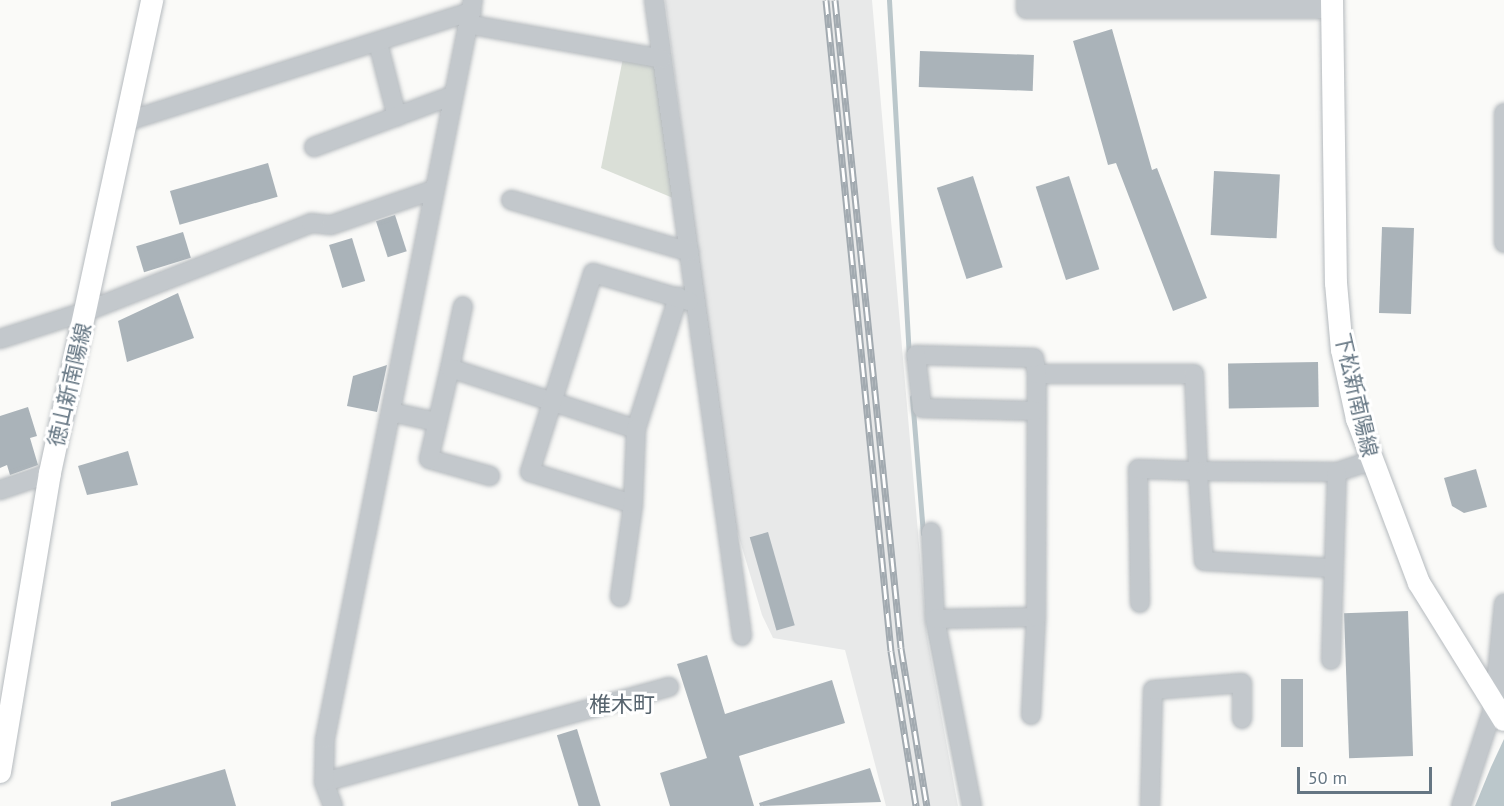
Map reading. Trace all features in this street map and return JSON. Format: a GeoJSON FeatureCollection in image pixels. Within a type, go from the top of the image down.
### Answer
{"type":"FeatureCollection","features":[{"type":"Feature","properties":{"kind":"main road","name":"徳山新南陽線"},"geometry":{"type":"LineString","coordinates":[[0,772],[50,473],[87,312],[152,0]]}},
{"type":"Feature","properties":{"kind":"main road","name":"下松新南陽線"},"geometry":{"type":"LineString","coordinates":[[1332,5],[1340,328],[1370,460],[1419,583],[1499,713]]}},
{"type":"Feature","properties":{"kind":"street"},"geometry":{"type":"LineString","coordinates":[[654,0],[742,636]]}},
{"type":"Feature","properties":{"kind":"street"},"geometry":{"type":"LineString","coordinates":[[1026,0],[1026,9],[1097,5],[1332,5]]}},
{"type":"Feature","properties":{"kind":"street"},"geometry":{"type":"LineString","coordinates":[[128,121],[472,12],[662,59]]}},
{"type":"Feature","properties":{"kind":"street"},"geometry":{"type":"LineString","coordinates":[[333,806],[324,782],[325,739],[391,412],[451,96],[472,12]]}},
{"type":"Feature","properties":{"kind":"street"},"geometry":{"type":"LineString","coordinates":[[378,43],[397,117]]}},
{"type":"Feature","properties":{"kind":"street"},"geometry":{"type":"LineString","coordinates":[[314,147],[451,96]]}},
{"type":"Feature","properties":{"kind":"street"},"geometry":{"type":"LineString","coordinates":[[1504,113],[1504,243]]}},
{"type":"Feature","properties":{"kind":"street"},"geometry":{"type":"LineString","coordinates":[[0,339],[87,312],[311,223],[330,225],[433,190]]}},
{"type":"Feature","properties":{"kind":"street"},"geometry":{"type":"LineString","coordinates":[[512,200],[690,252]]}},
{"type":"Feature","properties":{"kind":"street"},"geometry":{"type":"LineString","coordinates":[[633,504],[530,472],[593,273],[697,303]]}},
{"type":"Feature","properties":{"kind":"street"},"geometry":{"type":"LineString","coordinates":[[620,597],[633,504],[636,429],[678,297]]}},
{"type":"Feature","properties":{"kind":"street"},"geometry":{"type":"LineString","coordinates":[[463,306],[429,459],[490,476]]}},
{"type":"Feature","properties":{"kind":"street"},"geometry":{"type":"LineString","coordinates":[[1031,715],[1036,617],[1035,411],[1037,374],[1034,358],[916,355],[922,408],[1035,411]]}},
{"type":"Feature","properties":{"kind":"street"},"geometry":{"type":"LineString","coordinates":[[450,368],[552,406],[636,429]]}},
{"type":"Feature","properties":{"kind":"street"},"geometry":{"type":"LineString","coordinates":[[1037,374],[1194,374],[1204,561],[1332,568]]}},
{"type":"Feature","properties":{"kind":"street"},"geometry":{"type":"LineString","coordinates":[[391,412],[437,422]]}},
{"type":"Feature","properties":{"kind":"street"},"geometry":{"type":"LineString","coordinates":[[1140,603],[1138,469],[1336,472],[1370,460]]}},
{"type":"Feature","properties":{"kind":"street"},"geometry":{"type":"LineString","coordinates":[[1331,660],[1336,472]]}},
{"type":"Feature","properties":{"kind":"street"},"geometry":{"type":"LineString","coordinates":[[0,490],[50,473]]}},
{"type":"Feature","properties":{"kind":"street"},"geometry":{"type":"LineString","coordinates":[[931,532],[935,619],[972,806]]}},
{"type":"Feature","properties":{"kind":"street"},"geometry":{"type":"LineString","coordinates":[[1461,806],[1499,713],[1504,603]]}},
{"type":"Feature","properties":{"kind":"street"},"geometry":{"type":"LineString","coordinates":[[935,619],[1036,617]]}},
{"type":"Feature","properties":{"kind":"street"},"geometry":{"type":"LineString","coordinates":[[1150,806],[1153,690],[1242,683],[1242,719]]}},
{"type":"Feature","properties":{"kind":"street"},"geometry":{"type":"LineString","coordinates":[[324,782],[669,687]]}},
{"type":"Feature","properties":{"kind":"shaded area"},"geometry":{"type":"Polygon","coordinates":[[[665,0],[872,0],[927,637],[958,806],[886,806],[845,650],[773,638],[762,615],[731,510],[665,0]]]}},
{"type":"Feature","properties":{"kind":"shaded area"},"geometry":{"type":"Polygon","coordinates":[[[623,58],[658,65],[673,198],[601,168],[623,58]]]}},
{"type":"Feature","properties":{"kind":"shaded area"},"geometry":{"type":"Polygon","coordinates":[[[1504,739],[1504,806],[1475,806],[1491,767],[1504,739]]]}},
{"type":"Feature","properties":{"kind":"building"},"geometry":{"type":"Polygon","coordinates":[[[1112,29],[1152,170],[1157,168],[1207,298],[1173,311],[1116,163],[1108,165],[1073,41],[1112,29]]]}},
{"type":"Feature","properties":{"kind":"building"},"geometry":{"type":"Polygon","coordinates":[[[920,51],[1034,55],[1033,91],[919,87],[920,51]]]}},
{"type":"Feature","properties":{"kind":"building"},"geometry":{"type":"Polygon","coordinates":[[[268,163],[278,197],[180,225],[170,191],[268,163]]]}},
{"type":"Feature","properties":{"kind":"building"},"geometry":{"type":"Polygon","coordinates":[[[1214,171],[1280,174],[1277,238],[1211,235],[1214,171]]]}},
{"type":"Feature","properties":{"kind":"building"},"geometry":{"type":"Polygon","coordinates":[[[973,176],[1003,267],[967,279],[937,188],[973,176]]]}},
{"type":"Feature","properties":{"kind":"building"},"geometry":{"type":"Polygon","coordinates":[[[1069,176],[1099,269],[1066,280],[1036,187],[1069,176]]]}},
{"type":"Feature","properties":{"kind":"building"},"geometry":{"type":"Polygon","coordinates":[[[395,215],[407,251],[388,257],[376,221],[395,215]]]}},
{"type":"Feature","properties":{"kind":"building"},"geometry":{"type":"Polygon","coordinates":[[[1382,227],[1414,228],[1411,314],[1379,313],[1382,227]]]}},
{"type":"Feature","properties":{"kind":"building"},"geometry":{"type":"Polygon","coordinates":[[[183,232],[191,258],[144,272],[136,246],[183,232]]]}},
{"type":"Feature","properties":{"kind":"building"},"geometry":{"type":"Polygon","coordinates":[[[352,238],[365,281],[342,288],[329,245],[352,238]]]}},
{"type":"Feature","properties":{"kind":"building"},"geometry":{"type":"Polygon","coordinates":[[[178,293],[194,338],[127,362],[118,321],[178,293]]]}},
{"type":"Feature","properties":{"kind":"building"},"geometry":{"type":"Polygon","coordinates":[[[1318,362],[1319,407],[1229,409],[1228,364],[1318,362]]]}},
{"type":"Feature","properties":{"kind":"building"},"geometry":{"type":"Polygon","coordinates":[[[387,365],[377,412],[347,406],[353,376],[387,365]]]}},
{"type":"Feature","properties":{"kind":"building"},"geometry":{"type":"Polygon","coordinates":[[[28,407],[37,436],[30,438],[38,465],[10,475],[7,465],[0,468],[0,416],[28,407]]]}},
{"type":"Feature","properties":{"kind":"building"},"geometry":{"type":"Polygon","coordinates":[[[128,451],[138,485],[87,495],[78,466],[128,451]]]}},
{"type":"Feature","properties":{"kind":"building"},"geometry":{"type":"Polygon","coordinates":[[[1476,469],[1487,507],[1464,513],[1452,506],[1444,478],[1476,469]]]}},
{"type":"Feature","properties":{"kind":"building"},"geometry":{"type":"Polygon","coordinates":[[[768,532],[795,625],[776,630],[750,537],[768,532]]]}},
{"type":"Feature","properties":{"kind":"building"},"geometry":{"type":"Polygon","coordinates":[[[1408,611],[1413,756],[1349,758],[1344,613],[1408,611]]]}},
{"type":"Feature","properties":{"kind":"building"},"geometry":{"type":"Polygon","coordinates":[[[707,655],[725,714],[832,680],[845,723],[739,756],[754,806],[670,806],[660,773],[707,758],[677,664],[707,655]]]}},
{"type":"Feature","properties":{"kind":"building"},"geometry":{"type":"Polygon","coordinates":[[[1281,679],[1303,679],[1303,747],[1281,747],[1281,679]]]}},
{"type":"Feature","properties":{"kind":"building"},"geometry":{"type":"Polygon","coordinates":[[[577,729],[601,806],[579,806],[557,735],[577,729]]]}},
{"type":"Feature","properties":{"kind":"building"},"geometry":{"type":"Polygon","coordinates":[[[870,768],[881,802],[760,806],[759,803],[870,768]]]}},
{"type":"Feature","properties":{"kind":"building"},"geometry":{"type":"Polygon","coordinates":[[[225,769],[236,806],[111,806],[111,802],[225,769]]]}},
{"type":"Feature","properties":{"kind":"waterway"},"geometry":{"type":"LineString","coordinates":[[889,0],[909,358]]}},
{"type":"Feature","properties":{"kind":"waterway"},"geometry":{"type":"LineString","coordinates":[[912,397],[923,534]]}},
{"type":"Feature","properties":{"kind":"railway"},"geometry":{"type":"LineString","coordinates":[[826,0],[891,651],[916,806]]}},
{"type":"Feature","properties":{"kind":"railway"},"geometry":{"type":"LineString","coordinates":[[835,0],[901,648],[927,806]]}},
{"type":"Feature","properties":{"kind":"district","name":"椎木町"},"geometry":{"type":"Point","coordinates":[622,705]}}]}
